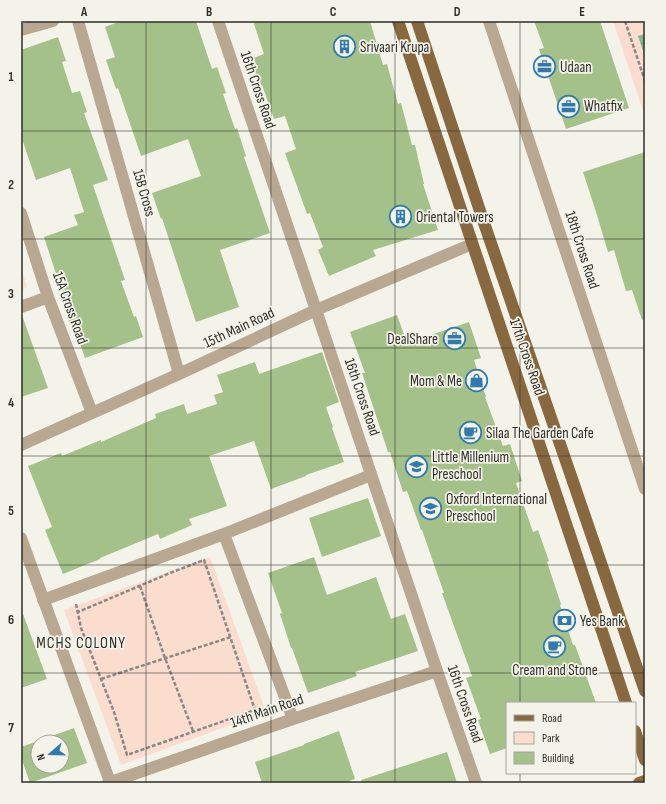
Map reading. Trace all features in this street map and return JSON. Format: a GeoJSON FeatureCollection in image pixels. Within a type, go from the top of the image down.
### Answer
{"type":"FeatureCollection","features":[{"type":"Feature","properties":{"kind":"main road","name":"17th Cross Road"},"geometry":{"type":"LineString","coordinates":[[398,21],[626,702]]}},
{"type":"Feature","properties":{"kind":"main road","name":"17th Cross Road"},"geometry":{"type":"LineString","coordinates":[[417,21],[483,220],[645,691]]}},
{"type":"Feature","properties":{"kind":"main road"},"geometry":{"type":"LineString","coordinates":[[636,733],[645,760]]}},
{"type":"Feature","properties":{"kind":"main road"},"geometry":{"type":"LineString","coordinates":[[639,783],[645,781]]}},
{"type":"Feature","properties":{"kind":"street"},"geometry":{"type":"LineString","coordinates":[[21,30],[53,21]]}},
{"type":"Feature","properties":{"kind":"street","name":"15B Cross"},"geometry":{"type":"LineString","coordinates":[[78,21],[180,374]]}},
{"type":"Feature","properties":{"kind":"street","name":"16th Cross Road"},"geometry":{"type":"LineString","coordinates":[[218,21],[476,783]]}},
{"type":"Feature","properties":{"kind":"street","name":"18th Cross Road"},"geometry":{"type":"LineString","coordinates":[[489,21],[645,489]]}},
{"type":"Feature","properties":{"kind":"street","name":"15A Cross Road"},"geometry":{"type":"LineString","coordinates":[[21,213],[48,297],[92,413]]}},
{"type":"Feature","properties":{"kind":"street","name":"15th Main Road"},"geometry":{"type":"LineString","coordinates":[[21,445],[180,374],[316,310],[472,244]]}},
{"type":"Feature","properties":{"kind":"street"},"geometry":{"type":"LineString","coordinates":[[21,307],[48,297]]}},
{"type":"Feature","properties":{"kind":"street"},"geometry":{"type":"LineString","coordinates":[[44,600],[224,534],[371,475]]}},
{"type":"Feature","properties":{"kind":"street"},"geometry":{"type":"LineString","coordinates":[[224,534],[293,719]]}},
{"type":"Feature","properties":{"kind":"street"},"geometry":{"type":"LineString","coordinates":[[21,538],[109,783]]}},
{"type":"Feature","properties":{"kind":"street","name":"14th Main Road"},"geometry":{"type":"LineString","coordinates":[[109,783],[437,671]]}},
{"type":"Feature","properties":{"kind":"path"},"geometry":{"type":"LineString","coordinates":[[625,21],[645,81]]}},
{"type":"Feature","properties":{"kind":"path"},"geometry":{"type":"LineString","coordinates":[[204,560],[256,710],[127,755],[114,712],[81,628],[78,612],[140,586],[170,572],[204,560]]}},
{"type":"Feature","properties":{"kind":"path"},"geometry":{"type":"LineString","coordinates":[[140,586],[165,658],[193,731]]}},
{"type":"Feature","properties":{"kind":"path"},"geometry":{"type":"LineString","coordinates":[[101,679],[231,637]]}},
{"type":"Feature","properties":{"kind":"green space"},"geometry":{"type":"Polygon","coordinates":[[[613,21],[645,21],[645,117],[613,21]]]}},
{"type":"Feature","properties":{"kind":"green space"},"geometry":{"type":"Polygon","coordinates":[[[21,267],[27,287],[21,290],[21,267]]]}},
{"type":"Feature","properties":{"kind":"green space"},"geometry":{"type":"Polygon","coordinates":[[[210,557],[266,712],[121,765],[64,610],[210,557]]]}},
{"type":"Feature","properties":{"kind":"water"},"geometry":{"type":"Polygon","coordinates":[[[645,34],[645,57],[638,36],[645,34]]]}},
{"type":"Feature","properties":{"kind":"building"},"geometry":{"type":"Polygon","coordinates":[[[121,21],[196,21],[212,69],[217,67],[226,93],[223,94],[235,129],[237,128],[246,156],[244,157],[270,233],[220,250],[239,307],[196,322],[162,218],[161,219],[152,193],[201,176],[188,139],[141,156],[118,88],[116,89],[106,60],[115,57],[105,27],[121,21]]]}},
{"type":"Feature","properties":{"kind":"building"},"geometry":{"type":"Polygon","coordinates":[[[253,21],[370,21],[383,65],[387,64],[398,104],[401,103],[412,145],[415,145],[423,184],[438,230],[373,250],[376,256],[329,276],[318,250],[323,247],[310,213],[307,214],[285,153],[296,149],[285,116],[274,119],[262,85],[260,86],[251,59],[264,54],[253,21]]]}},
{"type":"Feature","properties":{"kind":"building"},"geometry":{"type":"Polygon","coordinates":[[[534,21],[600,21],[629,108],[566,129],[539,49],[544,48],[534,21]]]}},
{"type":"Feature","properties":{"kind":"building"},"geometry":{"type":"Polygon","coordinates":[[[58,37],[66,61],[62,62],[72,93],[80,91],[87,112],[84,113],[108,180],[93,185],[125,280],[121,281],[143,337],[85,358],[73,323],[70,324],[63,305],[66,304],[44,237],[78,225],[74,215],[84,212],[70,168],[36,180],[21,136],[21,50],[58,37]]]}},
{"type":"Feature","properties":{"kind":"building"},"geometry":{"type":"Polygon","coordinates":[[[645,152],[645,319],[642,320],[632,290],[626,291],[614,250],[608,252],[583,172],[645,152]]]}},
{"type":"Feature","properties":{"kind":"building"},"geometry":{"type":"Polygon","coordinates":[[[397,315],[407,343],[469,322],[481,358],[474,360],[485,397],[503,446],[510,444],[522,481],[516,483],[533,532],[538,530],[549,561],[547,562],[573,645],[575,645],[596,702],[506,702],[506,748],[490,754],[478,720],[481,719],[466,678],[472,676],[442,593],[444,593],[422,530],[407,491],[403,492],[390,452],[388,452],[362,373],[365,373],[350,332],[397,315]]]}},
{"type":"Feature","properties":{"kind":"building"},"geometry":{"type":"Polygon","coordinates":[[[21,318],[23,318],[48,388],[21,397],[21,318]]]}},
{"type":"Feature","properties":{"kind":"building"},"geometry":{"type":"Polygon","coordinates":[[[322,352],[339,402],[326,407],[344,462],[271,489],[254,441],[209,456],[227,506],[189,519],[192,525],[160,539],[158,534],[63,574],[45,530],[52,527],[28,466],[61,453],[62,456],[101,440],[101,442],[156,418],[155,414],[184,404],[187,414],[217,404],[214,395],[223,392],[217,375],[255,362],[259,374],[322,352]]]}},
{"type":"Feature","properties":{"kind":"building"},"geometry":{"type":"Polygon","coordinates":[[[368,498],[381,536],[322,557],[309,518],[368,498]]]}},
{"type":"Feature","properties":{"kind":"building"},"geometry":{"type":"Polygon","coordinates":[[[314,557],[327,595],[376,577],[391,619],[405,614],[418,651],[355,672],[357,676],[308,693],[291,648],[280,614],[282,613],[268,573],[314,557]]]}},
{"type":"Feature","properties":{"kind":"building"},"geometry":{"type":"Polygon","coordinates":[[[21,614],[23,614],[47,679],[21,688],[21,614]]]}},
{"type":"Feature","properties":{"kind":"building"},"geometry":{"type":"Polygon","coordinates":[[[74,728],[87,763],[70,769],[70,734],[57,734],[74,728]]]}},
{"type":"Feature","properties":{"kind":"building"},"geometry":{"type":"Polygon","coordinates":[[[339,731],[355,779],[344,783],[262,783],[255,762],[339,731]]]}},
{"type":"Feature","properties":{"kind":"building"},"geometry":{"type":"Polygon","coordinates":[[[30,744],[30,774],[56,774],[30,783],[21,757],[21,747],[30,744]]]}},
{"type":"Feature","properties":{"kind":"building"},"geometry":{"type":"Polygon","coordinates":[[[447,752],[457,783],[362,783],[361,780],[447,752]]]}},
{"type":"Feature","properties":{"kind":"place","name":"Srivaari Krupa"},"geometry":{"type":"Point","coordinates":[345,47]}},
{"type":"Feature","properties":{"kind":"place","name":"Udaan"},"geometry":{"type":"Point","coordinates":[545,67]}},
{"type":"Feature","properties":{"kind":"place","name":"Whatfix"},"geometry":{"type":"Point","coordinates":[569,106]}},
{"type":"Feature","properties":{"kind":"place","name":"Oriental Towers"},"geometry":{"type":"Point","coordinates":[400,217]}},
{"type":"Feature","properties":{"kind":"place","name":"DealShare"},"geometry":{"type":"Point","coordinates":[454,339]}},
{"type":"Feature","properties":{"kind":"place","name":"Mom & Me"},"geometry":{"type":"Point","coordinates":[477,381]}},
{"type":"Feature","properties":{"kind":"place","name":"Silaa The Garden Cafe"},"geometry":{"type":"Point","coordinates":[471,433]}},
{"type":"Feature","properties":{"kind":"place","name":"Little Millenium Preschool"},"geometry":{"type":"Point","coordinates":[416,466]}},
{"type":"Feature","properties":{"kind":"place","name":"Oxford International Preschool"},"geometry":{"type":"Point","coordinates":[431,508]}},
{"type":"Feature","properties":{"kind":"place","name":"Yes Bank"},"geometry":{"type":"Point","coordinates":[564,621]}},
{"type":"Feature","properties":{"kind":"place","name":"Cream and Stone"},"geometry":{"type":"Point","coordinates":[555,647]}},
{"type":"Feature","properties":{"kind":"district","name":"MCHS COLONY"},"geometry":{"type":"Point","coordinates":[81,643]}}]}
